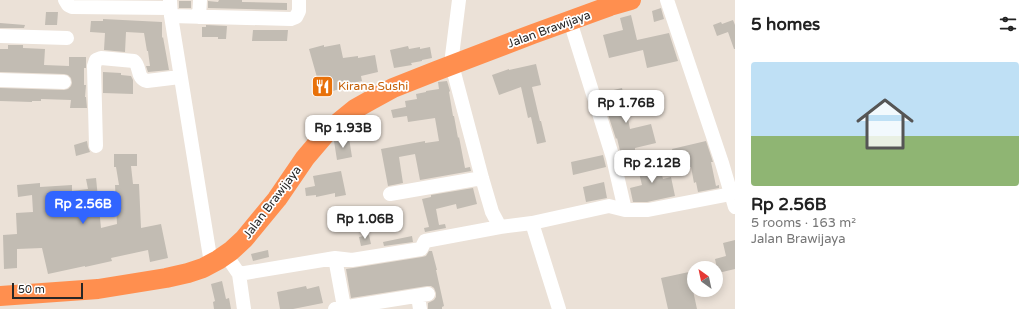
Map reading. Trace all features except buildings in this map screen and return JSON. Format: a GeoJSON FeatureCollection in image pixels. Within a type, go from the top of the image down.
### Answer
{"type":"FeatureCollection","features":[{"type":"Feature","properties":{"kind":"highway","name":"Jalan Brawijaya"},"geometry":{"type":"LineString","coordinates":[[0,296],[98,289],[166,278],[203,268],[244,239],[277,199],[305,158],[328,131],[355,109],[393,88],[452,60],[610,0]]}},
{"type":"Feature","properties":{"kind":"highway","name":"Jalan Brawijaya"},"geometry":{"type":"LineString","coordinates":[[452,60],[631,0]]}},
{"type":"Feature","properties":{"kind":"highway","name":"Jalan Brawijaya"},"geometry":{"type":"LineString","coordinates":[[0,286],[65,282],[116,276],[180,266],[218,256]]}},
{"type":"Feature","properties":{"kind":"street"},"geometry":{"type":"LineString","coordinates":[[65,0],[68,5],[72,7],[170,8],[199,17],[291,19],[296,17],[299,11],[299,0]]}},
{"type":"Feature","properties":{"kind":"street"},"geometry":{"type":"LineString","coordinates":[[199,17],[200,0]]}},
{"type":"Feature","properties":{"kind":"street"},"geometry":{"type":"LineString","coordinates":[[459,0],[452,60],[482,178],[492,212],[500,227]]}},
{"type":"Feature","properties":{"kind":"street"},"geometry":{"type":"LineString","coordinates":[[238,274],[335,258],[352,260],[411,251],[421,249],[425,240],[532,223],[609,206],[625,210],[648,210],[734,203],[728,162],[667,0]]}},
{"type":"Feature","properties":{"kind":"street"},"geometry":{"type":"LineString","coordinates":[[170,8],[180,77],[218,256],[238,274],[244,309]]}},
{"type":"Feature","properties":{"kind":"street"},"geometry":{"type":"LineString","coordinates":[[570,21],[613,158],[625,210]]}},
{"type":"Feature","properties":{"kind":"street"},"geometry":{"type":"LineString","coordinates":[[0,36],[67,38]]}},
{"type":"Feature","properties":{"kind":"street"},"geometry":{"type":"LineString","coordinates":[[96,146],[94,66],[96,60],[101,58],[134,61],[138,66],[140,77],[142,80],[147,82],[180,77]]}},
{"type":"Feature","properties":{"kind":"street"},"geometry":{"type":"LineString","coordinates":[[0,80],[64,82]]}},
{"type":"Feature","properties":{"kind":"street"},"geometry":{"type":"LineString","coordinates":[[390,194],[482,178]]}},
{"type":"Feature","properties":{"kind":"street"},"geometry":{"type":"LineString","coordinates":[[532,223],[560,309]]}},
{"type":"Feature","properties":{"kind":"street"},"geometry":{"type":"LineString","coordinates":[[335,258],[339,308],[374,306],[422,300]]}},
{"type":"Feature","properties":{"kind":"place","name":"Kirana Sushi"},"geometry":{"type":"Point","coordinates":[323,86]}}]}
